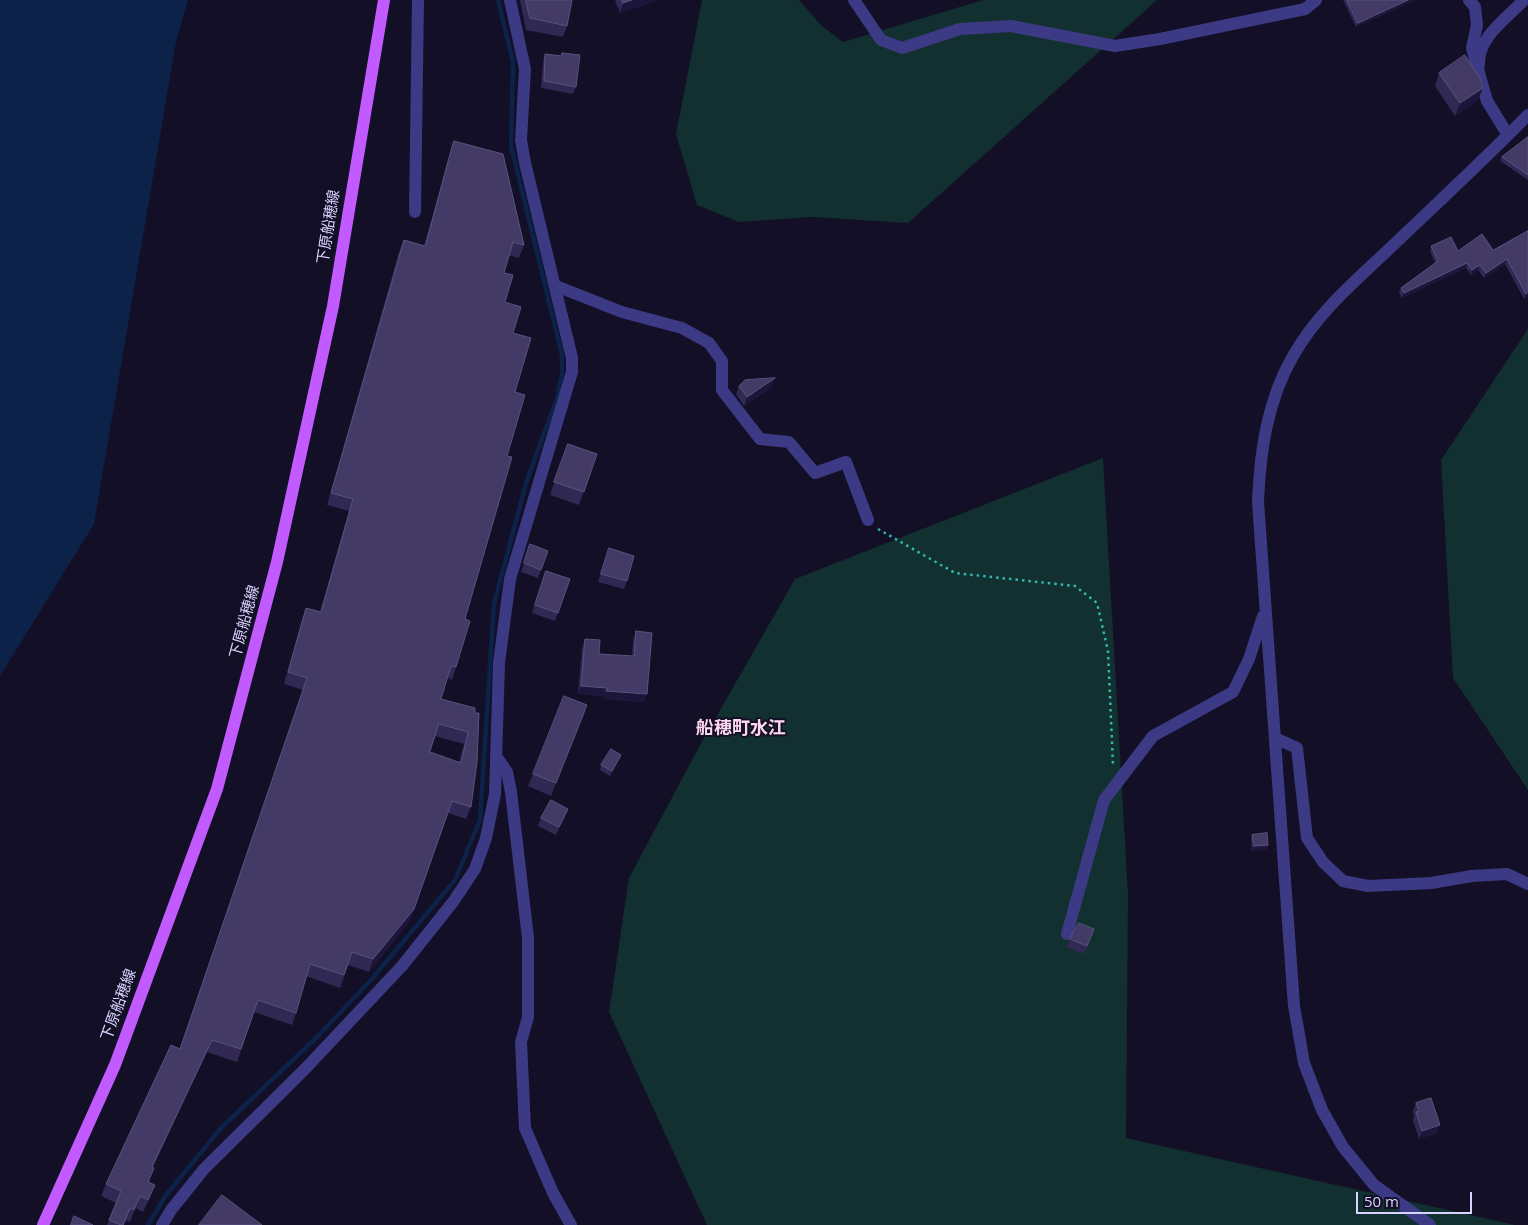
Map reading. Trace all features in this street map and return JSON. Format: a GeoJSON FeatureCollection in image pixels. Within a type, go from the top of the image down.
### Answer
{"type":"FeatureCollection","features":[{"type":"Feature","properties":{"kind":"main road","name":"下原船穂線"},"geometry":{"type":"LineString","coordinates":[[43,1225],[114,1065],[219,779],[277,562],[330,316],[384,0]]}},
{"type":"Feature","properties":{"kind":"street"},"geometry":{"type":"LineString","coordinates":[[415,212],[418,0]]}},
{"type":"Feature","properties":{"kind":"street"},"geometry":{"type":"LineString","coordinates":[[162,1225],[171,1210],[204,1169],[305,1069],[402,966],[475,869],[486,838],[495,794],[498,759],[496,720],[499,662],[510,579],[572,372],[572,358],[521,140],[525,69],[510,0]]}},
{"type":"Feature","properties":{"kind":"street"},"geometry":{"type":"LineString","coordinates":[[854,0],[881,40],[902,48],[960,29],[1011,26],[1115,46],[1160,39],[1305,9],[1316,0]]}},
{"type":"Feature","properties":{"kind":"street"},"geometry":{"type":"LineString","coordinates":[[1469,0],[1475,7],[1477,25],[1472,48],[1487,101],[1508,135]]}},
{"type":"Feature","properties":{"kind":"street"},"geometry":{"type":"LineString","coordinates":[[1479,71],[1479,53],[1483,42],[1524,0]]}},
{"type":"Feature","properties":{"kind":"street"},"geometry":{"type":"LineString","coordinates":[[1430,1225],[1374,1185],[1343,1147],[1322,1110],[1304,1064],[1294,1006],[1258,502],[1259,467],[1273,400],[1292,356],[1328,306],[1528,115]]}},
{"type":"Feature","properties":{"kind":"street"},"geometry":{"type":"LineString","coordinates":[[556,286],[622,312],[682,328],[709,343],[722,360],[722,390],[760,439],[788,442],[815,473],[846,462],[868,520]]}},
{"type":"Feature","properties":{"kind":"street"},"geometry":{"type":"LineString","coordinates":[[1067,934],[1104,800],[1153,736],[1233,692],[1249,658],[1266,608]]}},
{"type":"Feature","properties":{"kind":"street"},"geometry":{"type":"LineString","coordinates":[[1275,738],[1297,748],[1307,838],[1323,862],[1343,881],[1368,886],[1432,883],[1472,876],[1507,874],[1528,884]]}},
{"type":"Feature","properties":{"kind":"street"},"geometry":{"type":"LineString","coordinates":[[498,759],[507,772],[512,792],[528,938],[528,1017],[521,1042],[525,1128],[553,1193],[571,1225]]}},
{"type":"Feature","properties":{"kind":"path"},"geometry":{"type":"LineString","coordinates":[[868,520],[884,534],[955,573],[1075,586],[1097,603],[1108,651],[1114,768],[1119,780]]}},
{"type":"Feature","properties":{"kind":"green space"},"geometry":{"type":"Polygon","coordinates":[[[702,0],[799,0],[822,26],[843,42],[983,0],[1157,0],[908,223],[813,217],[739,222],[697,205],[676,134],[702,0]]]}},
{"type":"Feature","properties":{"kind":"green space"},"geometry":{"type":"Polygon","coordinates":[[[1528,329],[1528,790],[1453,678],[1441,460],[1528,329]]]}},
{"type":"Feature","properties":{"kind":"green space"},"geometry":{"type":"Polygon","coordinates":[[[1103,458],[1128,894],[1126,1138],[1515,1225],[707,1225],[609,1012],[629,878],[699,747],[795,579],[1103,458]]]}},
{"type":"Feature","properties":{"kind":"water"},"geometry":{"type":"Polygon","coordinates":[[[0,0],[188,0],[176,42],[94,524],[0,676],[0,0]]]}},
{"type":"Feature","properties":{"kind":"building"},"geometry":{"type":"Polygon","coordinates":[[[526,0],[572,0],[567,26],[530,18],[526,0]]]}},
{"type":"Feature","properties":{"kind":"building"},"geometry":{"type":"Polygon","coordinates":[[[1347,0],[1408,0],[1358,23],[1347,0]]]}},
{"type":"Feature","properties":{"kind":"building"},"geometry":{"type":"Polygon","coordinates":[[[562,53],[580,55],[576,87],[544,81],[545,54],[562,56],[562,53]]]}},
{"type":"Feature","properties":{"kind":"building"},"geometry":{"type":"Polygon","coordinates":[[[1465,55],[1480,78],[1483,88],[1460,103],[1439,73],[1465,55]]]}},
{"type":"Feature","properties":{"kind":"building"},"geometry":{"type":"Polygon","coordinates":[[[1528,137],[1528,175],[1502,157],[1528,137]]]}},
{"type":"Feature","properties":{"kind":"building"},"geometry":{"type":"Polygon","coordinates":[[[454,141],[503,154],[524,245],[513,242],[504,273],[513,275],[505,302],[521,307],[513,333],[531,338],[515,392],[525,395],[507,456],[512,457],[465,619],[470,621],[456,667],[451,666],[441,699],[475,708],[475,713],[479,713],[477,762],[471,807],[452,801],[414,909],[373,959],[352,952],[344,975],[310,964],[296,1013],[258,1000],[241,1049],[212,1040],[152,1167],[154,1168],[148,1182],[155,1185],[148,1200],[140,1196],[134,1210],[130,1208],[123,1225],[121,1225],[109,1220],[121,1191],[106,1184],[171,1045],[180,1049],[307,678],[288,672],[306,608],[321,612],[353,499],[331,493],[404,240],[425,246],[454,141]],[[439,724],[430,752],[461,763],[468,732],[439,724]]]}},
{"type":"Feature","properties":{"kind":"building"},"geometry":{"type":"Polygon","coordinates":[[[1528,231],[1528,292],[1526,294],[1507,259],[1486,273],[1480,265],[1472,270],[1467,263],[1404,293],[1401,288],[1438,261],[1431,246],[1451,237],[1458,251],[1482,234],[1493,250],[1528,231]]]}},
{"type":"Feature","properties":{"kind":"building"},"geometry":{"type":"Polygon","coordinates":[[[775,378],[747,397],[739,386],[745,380],[775,378]]]}},
{"type":"Feature","properties":{"kind":"building"},"geometry":{"type":"Polygon","coordinates":[[[568,444],[597,454],[584,492],[554,482],[568,444]]]}},
{"type":"Feature","properties":{"kind":"building"},"geometry":{"type":"Polygon","coordinates":[[[530,544],[548,551],[541,570],[524,563],[530,544]]]}},
{"type":"Feature","properties":{"kind":"building"},"geometry":{"type":"Polygon","coordinates":[[[609,548],[634,556],[627,581],[601,574],[609,548]]]}},
{"type":"Feature","properties":{"kind":"building"},"geometry":{"type":"Polygon","coordinates":[[[546,571],[570,579],[558,613],[535,605],[546,571]]]}},
{"type":"Feature","properties":{"kind":"building"},"geometry":{"type":"Polygon","coordinates":[[[636,631],[652,633],[647,694],[606,691],[607,688],[581,686],[585,639],[600,640],[599,654],[634,656],[636,631]]]}},
{"type":"Feature","properties":{"kind":"building"},"geometry":{"type":"Polygon","coordinates":[[[564,696],[587,705],[556,783],[533,774],[564,696]]]}},
{"type":"Feature","properties":{"kind":"building"},"geometry":{"type":"Polygon","coordinates":[[[611,749],[621,755],[612,771],[601,765],[611,749]]]}},
{"type":"Feature","properties":{"kind":"building"},"geometry":{"type":"Polygon","coordinates":[[[551,800],[568,809],[559,827],[541,818],[551,800]]]}},
{"type":"Feature","properties":{"kind":"building"},"geometry":{"type":"Polygon","coordinates":[[[1267,833],[1268,845],[1254,846],[1252,835],[1267,833]]]}},
{"type":"Feature","properties":{"kind":"building"},"geometry":{"type":"Polygon","coordinates":[[[1079,923],[1094,929],[1087,946],[1070,939],[1079,923]]]}},
{"type":"Feature","properties":{"kind":"building"},"geometry":{"type":"Polygon","coordinates":[[[1431,1098],[1440,1125],[1422,1131],[1416,1112],[1419,1111],[1416,1103],[1431,1098]]]}},
{"type":"Feature","properties":{"kind":"building"},"geometry":{"type":"Polygon","coordinates":[[[222,1195],[262,1225],[199,1225],[222,1195]]]}},
{"type":"Feature","properties":{"kind":"building"},"geometry":{"type":"Polygon","coordinates":[[[74,1216],[93,1225],[71,1225],[74,1216]]]}},
{"type":"Feature","properties":{"kind":"waterway"},"geometry":{"type":"LineString","coordinates":[[148,1225],[166,1195],[221,1128],[317,1037],[370,981],[455,880],[480,820],[494,604],[526,483],[557,398],[562,375],[562,355],[511,146],[513,62],[498,0]]}},
{"type":"Feature","properties":{"kind":"district","name":"船穂町水江"},"geometry":{"type":"Point","coordinates":[741,729]}}]}
